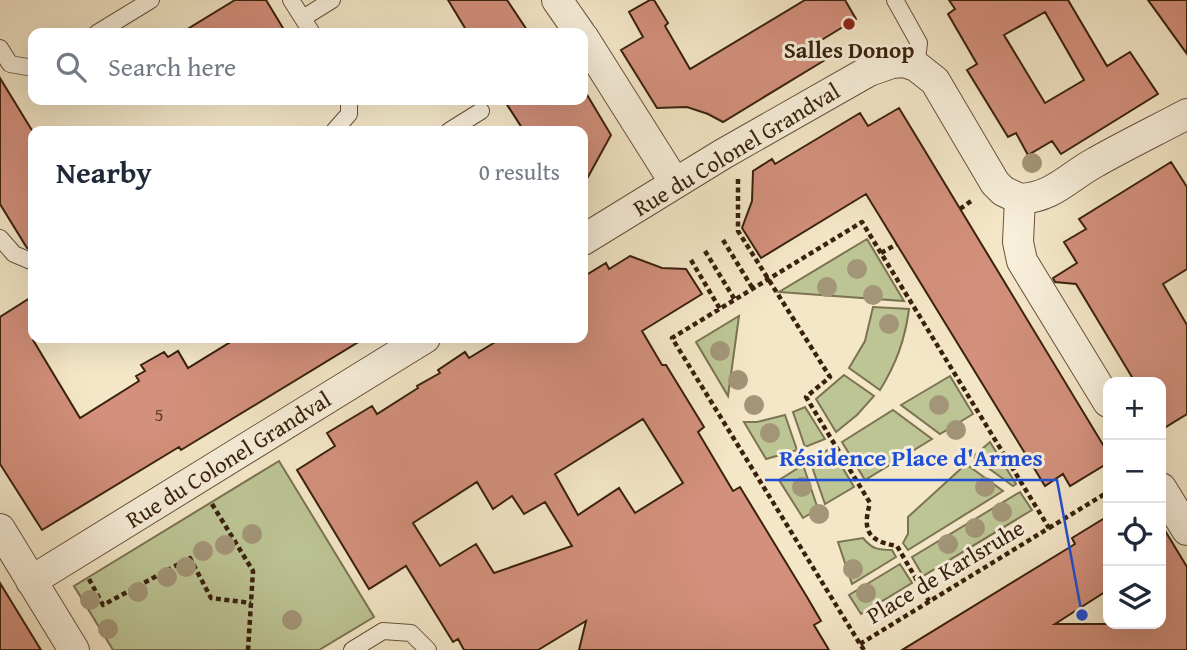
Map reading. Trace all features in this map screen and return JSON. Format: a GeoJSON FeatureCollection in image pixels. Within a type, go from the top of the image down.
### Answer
{"type":"FeatureCollection","features":[{"type":"Feature","properties":{"kind":"street"},"geometry":{"type":"LineString","coordinates":[[557,0],[577,28]]}},
{"type":"Feature","properties":{"kind":"street"},"geometry":{"type":"LineString","coordinates":[[588,45],[675,183]]}},
{"type":"Feature","properties":{"kind":"street"},"geometry":{"type":"LineString","coordinates":[[904,64],[935,81],[995,183],[1003,191],[1020,198],[1037,198],[1056,189],[1093,163],[1187,114]]}},
{"type":"Feature","properties":{"kind":"street","name":"Rue du Colonel Grandval"},"geometry":{"type":"LineString","coordinates":[[588,237],[675,183],[869,71],[904,64]]}},
{"type":"Feature","properties":{"kind":"street"},"geometry":{"type":"LineString","coordinates":[[1020,198],[1018,242],[1022,261],[1103,394]]}},
{"type":"Feature","properties":{"kind":"street","name":"Rue du Colonel Grandval"},"geometry":{"type":"LineString","coordinates":[[31,581],[417,343]]}},
{"type":"Feature","properties":{"kind":"street"},"geometry":{"type":"LineString","coordinates":[[1166,496],[1187,530]]}},
{"type":"Feature","properties":{"kind":"street"},"geometry":{"type":"LineString","coordinates":[[0,529],[74,650]]}},
{"type":"Feature","properties":{"kind":"lane"},"geometry":{"type":"LineString","coordinates":[[105,28],[151,0]]}},
{"type":"Feature","properties":{"kind":"lane"},"geometry":{"type":"LineString","coordinates":[[291,0],[309,28]]}},
{"type":"Feature","properties":{"kind":"lane"},"geometry":{"type":"LineString","coordinates":[[303,18],[332,0]]}},
{"type":"Feature","properties":{"kind":"lane"},"geometry":{"type":"LineString","coordinates":[[895,0],[919,43],[904,64]]}},
{"type":"Feature","properties":{"kind":"lane"},"geometry":{"type":"LineString","coordinates":[[0,48],[10,64],[28,67]]}},
{"type":"Feature","properties":{"kind":"lane"},"geometry":{"type":"LineString","coordinates":[[338,126],[349,114],[349,105]]}},
{"type":"Feature","properties":{"kind":"lane"},"geometry":{"type":"LineString","coordinates":[[457,126],[481,111]]}},
{"type":"Feature","properties":{"kind":"lane"},"geometry":{"type":"LineString","coordinates":[[0,238],[14,254],[28,260]]}},
{"type":"Feature","properties":{"kind":"lane"},"geometry":{"type":"LineString","coordinates":[[352,650],[383,631],[411,634],[428,650]]}},
{"type":"Feature","properties":{"kind":"path"},"geometry":{"type":"LineString","coordinates":[[738,178],[738,231],[830,377],[806,397],[870,503],[864,522],[869,535],[884,544],[897,546],[929,601]]}},
{"type":"Feature","properties":{"kind":"path","name":"Place de Karlsruhe"},"geometry":{"type":"LineString","coordinates":[[862,222],[881,253],[1049,528],[860,644],[672,338],[862,222]]}},
{"type":"Feature","properties":{"kind":"path"},"geometry":{"type":"LineString","coordinates":[[723,240],[753,289]]}},
{"type":"Feature","properties":{"kind":"path"},"geometry":{"type":"LineString","coordinates":[[881,253],[897,244]]}},
{"type":"Feature","properties":{"kind":"path"},"geometry":{"type":"LineString","coordinates":[[705,251],[735,300]]}},
{"type":"Feature","properties":{"kind":"path"},"geometry":{"type":"LineString","coordinates":[[691,260],[720,309]]}},
{"type":"Feature","properties":{"kind":"path"},"geometry":{"type":"LineString","coordinates":[[1049,528],[1103,495]]}},
{"type":"Feature","properties":{"kind":"path"},"geometry":{"type":"LineString","coordinates":[[208,497],[253,571],[248,650]]}},
{"type":"Feature","properties":{"kind":"path"},"geometry":{"type":"LineString","coordinates":[[86,573],[103,605],[190,558],[211,598],[251,603]]}},
{"type":"Feature","properties":{"kind":"path"},"geometry":{"type":"LineString","coordinates":[[860,644],[864,650]]}},
{"type":"Feature","properties":{"kind":"green space"},"geometry":{"type":"Polygon","coordinates":[[[867,239],[904,301],[779,292],[867,239]]]}},
{"type":"Feature","properties":{"kind":"green space"},"geometry":{"type":"Polygon","coordinates":[[[873,307],[909,309],[899,351],[880,390],[849,368],[865,341],[873,307]]]}},
{"type":"Feature","properties":{"kind":"green space"},"geometry":{"type":"Polygon","coordinates":[[[739,316],[728,396],[696,342],[739,316]]]}},
{"type":"Feature","properties":{"kind":"green space"},"geometry":{"type":"Polygon","coordinates":[[[844,375],[874,396],[857,415],[836,432],[816,399],[844,375]]]}},
{"type":"Feature","properties":{"kind":"green space"},"geometry":{"type":"Polygon","coordinates":[[[950,376],[973,414],[940,434],[901,405],[950,376]]]}},
{"type":"Feature","properties":{"kind":"green space"},"geometry":{"type":"Polygon","coordinates":[[[805,407],[825,439],[805,447],[793,412],[805,407]]]}},
{"type":"Feature","properties":{"kind":"green space"},"geometry":{"type":"Polygon","coordinates":[[[893,410],[932,439],[865,480],[842,442],[893,410]]]}},
{"type":"Feature","properties":{"kind":"green space"},"geometry":{"type":"Polygon","coordinates":[[[785,415],[797,450],[766,459],[744,422],[757,422],[785,415]]]}},
{"type":"Feature","properties":{"kind":"green space"},"geometry":{"type":"Polygon","coordinates":[[[990,442],[1016,484],[1013,486],[973,457],[990,442]]]}},
{"type":"Feature","properties":{"kind":"green space"},"geometry":{"type":"Polygon","coordinates":[[[831,448],[854,487],[825,504],[810,461],[831,448]]]}},
{"type":"Feature","properties":{"kind":"green space"},"geometry":{"type":"Polygon","coordinates":[[[279,461],[374,617],[319,650],[113,650],[74,586],[279,461]]]}},
{"type":"Feature","properties":{"kind":"green space"},"geometry":{"type":"Polygon","coordinates":[[[966,464],[1003,491],[908,550],[903,543],[908,534],[908,517],[966,464]]]}},
{"type":"Feature","properties":{"kind":"green space"},"geometry":{"type":"Polygon","coordinates":[[[803,465],[818,509],[803,518],[779,480],[803,465]]]}},
{"type":"Feature","properties":{"kind":"green space"},"geometry":{"type":"Polygon","coordinates":[[[1020,492],[1032,510],[923,576],[912,557],[1020,492]]]}},
{"type":"Feature","properties":{"kind":"green space"},"geometry":{"type":"Polygon","coordinates":[[[863,538],[876,548],[892,550],[896,557],[852,584],[838,542],[863,538]]]}},
{"type":"Feature","properties":{"kind":"green space"},"geometry":{"type":"Polygon","coordinates":[[[900,564],[912,583],[861,614],[849,595],[900,564]]]}},
{"type":"Feature","properties":{"kind":"building"},"geometry":{"type":"Polygon","coordinates":[[[235,0],[266,0],[283,28],[189,28],[235,0]]]}},
{"type":"Feature","properties":{"kind":"building"},"geometry":{"type":"Polygon","coordinates":[[[448,0],[507,0],[526,28],[465,28],[448,0]]]}},
{"type":"Feature","properties":{"kind":"building"},"geometry":{"type":"Polygon","coordinates":[[[654,0],[668,23],[665,26],[690,69],[805,0],[845,0],[856,19],[815,44],[825,60],[723,122],[687,107],[657,108],[621,50],[643,37],[629,12],[654,0]]]}},
{"type":"Feature","properties":{"kind":"building"},"geometry":{"type":"Polygon","coordinates":[[[949,0],[1068,0],[1107,66],[1130,52],[1158,94],[1061,154],[1052,141],[1028,155],[1016,133],[1008,137],[967,70],[977,64],[948,14],[955,9],[949,0]],[[1045,12],[1004,35],[1045,103],[1084,80],[1045,12]]]}},
{"type":"Feature","properties":{"kind":"building"},"geometry":{"type":"Polygon","coordinates":[[[1148,0],[1187,0],[1187,54],[1148,0]]]}},
{"type":"Feature","properties":{"kind":"building"},"geometry":{"type":"Polygon","coordinates":[[[0,78],[29,126],[28,248],[0,204],[0,78]]]}},
{"type":"Feature","properties":{"kind":"building"},"geometry":{"type":"Polygon","coordinates":[[[588,96],[611,135],[588,177],[588,126],[521,126],[507,105],[588,105],[588,96]]]}},
{"type":"Feature","properties":{"kind":"building"},"geometry":{"type":"Polygon","coordinates":[[[899,108],[1103,445],[1103,466],[1070,486],[1063,474],[1045,486],[866,194],[761,258],[742,228],[752,201],[753,171],[772,159],[775,164],[860,113],[868,126],[899,108]]]}},
{"type":"Feature","properties":{"kind":"building"},"geometry":{"type":"Polygon","coordinates":[[[1171,162],[1187,187],[1187,269],[1163,284],[1187,325],[1187,414],[1166,427],[1166,377],[1132,377],[1076,284],[1055,282],[1053,278],[1077,263],[1064,242],[1086,229],[1079,219],[1171,162]]]}},
{"type":"Feature","properties":{"kind":"building"},"geometry":{"type":"Polygon","coordinates":[[[630,256],[662,268],[686,269],[702,294],[642,331],[704,427],[698,432],[733,491],[740,487],[807,597],[821,621],[814,625],[829,650],[579,650],[586,621],[538,650],[464,650],[458,639],[453,642],[406,566],[369,589],[297,470],[335,446],[327,433],[372,406],[377,414],[440,373],[438,370],[465,352],[469,358],[494,343],[588,343],[588,274],[606,263],[609,269],[630,256]],[[643,419],[555,474],[578,515],[619,488],[635,513],[683,483],[643,419]],[[477,482],[413,523],[440,566],[476,544],[494,573],[572,546],[545,502],[524,514],[512,496],[493,509],[477,482]]]}},
{"type":"Feature","properties":{"kind":"building"},"geometry":{"type":"Polygon","coordinates":[[[28,299],[28,343],[35,343],[80,418],[139,381],[136,376],[145,371],[141,365],[164,352],[168,357],[178,351],[188,368],[229,343],[357,343],[181,450],[179,447],[42,530],[0,464],[0,317],[28,299]]]}},
{"type":"Feature","properties":{"kind":"building"},"geometry":{"type":"Polygon","coordinates":[[[1103,519],[1103,593],[1055,624],[1103,624],[1103,629],[1166,629],[1166,532],[1187,567],[1187,650],[902,650],[1075,544],[1072,538],[1103,519]]]}},
{"type":"Feature","properties":{"kind":"building"},"geometry":{"type":"Polygon","coordinates":[[[0,583],[41,650],[0,650],[0,583]]]}},
{"type":"Feature","properties":{"kind":"place","name":"Salles Donop"},"geometry":{"type":"Point","coordinates":[849,24]}},
{"type":"Feature","properties":{"kind":"place","name":"Résidence Place d'Armes"},"geometry":{"type":"Point","coordinates":[1082,615]}}]}
